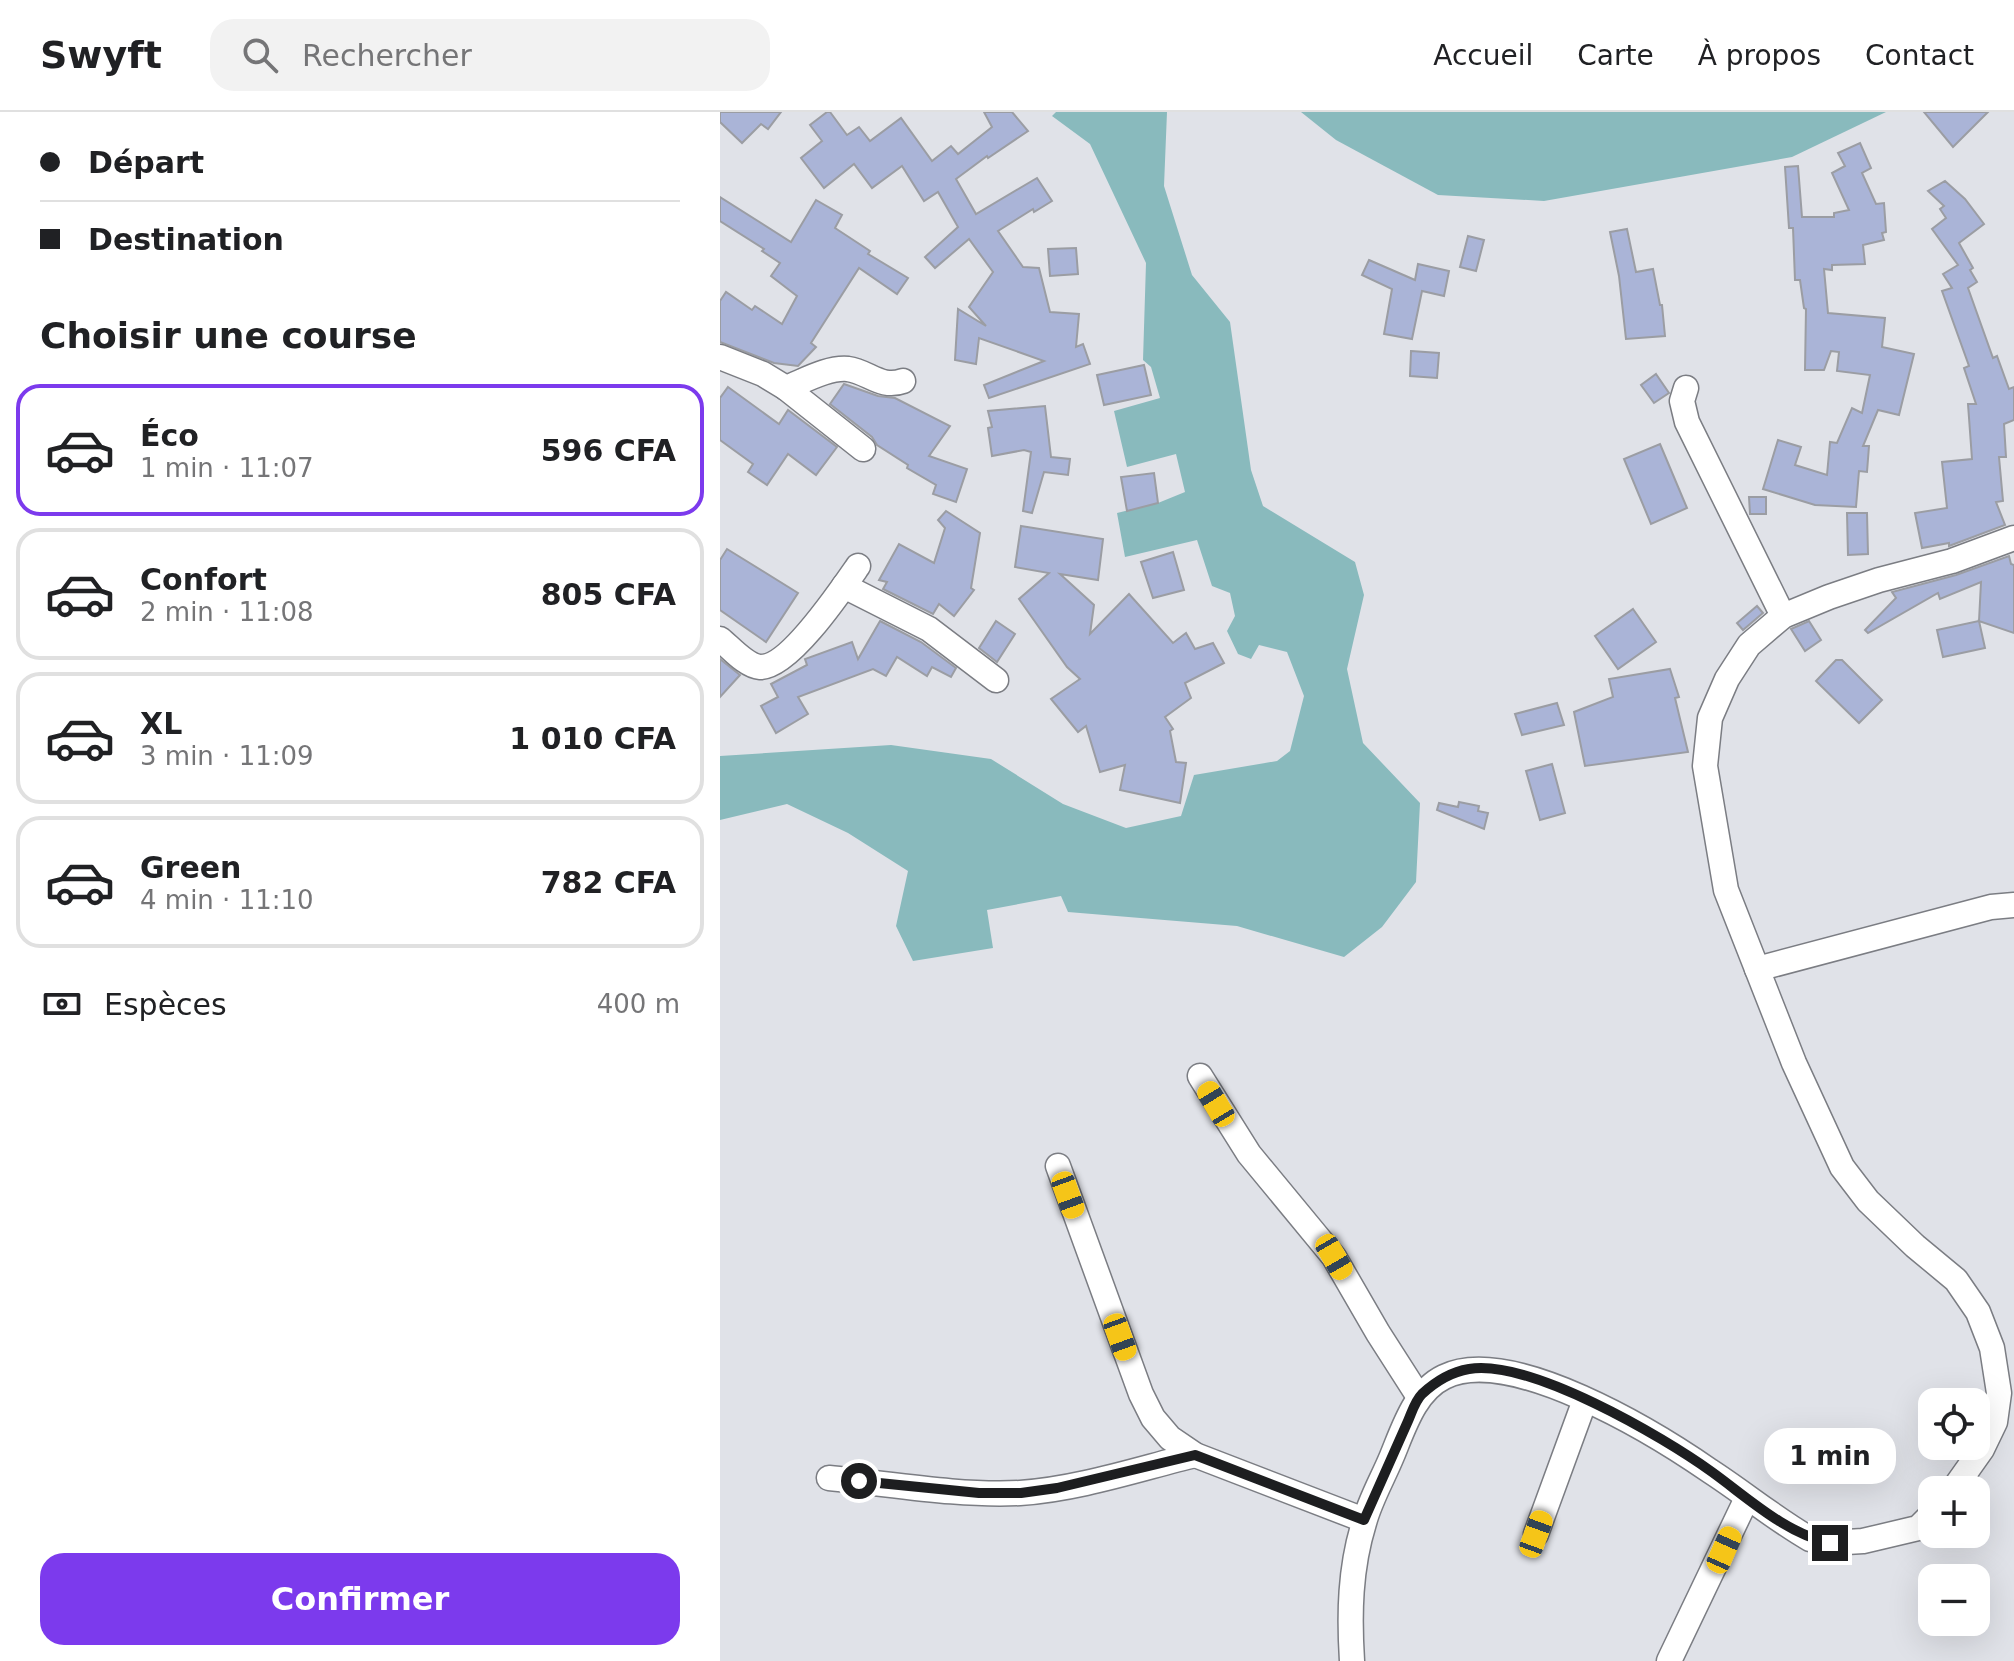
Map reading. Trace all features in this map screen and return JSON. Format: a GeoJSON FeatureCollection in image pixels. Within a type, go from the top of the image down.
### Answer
{"type":"FeatureCollection","features":[{"type":"Feature","properties":{"kind":"street"},"geometry":{"type":"LineString","coordinates":[[720,357],[763,374],[786,388],[863,449]]}},
{"type":"Feature","properties":{"kind":"street"},"geometry":{"type":"LineString","coordinates":[[786,388],[838,370],[861,373],[887,385],[903,381]]}},
{"type":"Feature","properties":{"kind":"street"},"geometry":{"type":"LineString","coordinates":[[1686,388],[1682,401],[1687,422],[1783,616]]}},
{"type":"Feature","properties":{"kind":"street"},"geometry":{"type":"LineString","coordinates":[[1963,1476],[1982,1449],[2006,1389],[1992,1348],[1978,1312],[1956,1280],[1868,1201],[1842,1167],[1794,1063],[1726,890],[1705,766],[1710,718],[1727,679],[1749,645],[1783,616],[1879,580],[1952,561],[2014,538]]}},
{"type":"Feature","properties":{"kind":"street"},"geometry":{"type":"LineString","coordinates":[[720,639],[751,663],[761,667],[775,662],[796,646],[851,576],[996,680]]}},
{"type":"Feature","properties":{"kind":"street"},"geometry":{"type":"LineString","coordinates":[[1757,969],[1991,907],[2014,905]]}},
{"type":"Feature","properties":{"kind":"street"},"geometry":{"type":"LineString","coordinates":[[1200,1076],[1249,1154],[1334,1257],[1419,1397]]}},
{"type":"Feature","properties":{"kind":"street"},"geometry":{"type":"LineString","coordinates":[[1058,1166],[1141,1394],[1153,1418],[1170,1438],[1195,1455],[1364,1520]]}},
{"type":"Feature","properties":{"kind":"street"},"geometry":{"type":"LineString","coordinates":[[1352,1661],[1351,1588],[1364,1520],[1419,1397],[1443,1377],[1470,1369],[1491,1369],[1539,1379],[1585,1400],[1640,1428],[1709,1470],[1810,1539],[1830,1543],[1863,1541],[1918,1528]]}},
{"type":"Feature","properties":{"kind":"street"},"geometry":{"type":"LineString","coordinates":[[1536,1534],[1585,1400]]}},
{"type":"Feature","properties":{"kind":"street"},"geometry":{"type":"LineString","coordinates":[[829,1478],[979,1493],[1021,1493],[1057,1488],[1195,1455]]}},
{"type":"Feature","properties":{"kind":"street"},"geometry":{"type":"LineString","coordinates":[[1669,1661],[1747,1498]]}},
{"type":"Feature","properties":{"kind":"water"},"geometry":{"type":"Polygon","coordinates":[[[1056,112],[1167,112],[1164,186],[1192,275],[1230,322],[1251,470],[1263,506],[1355,562],[1364,595],[1347,669],[1363,743],[1420,803],[1416,882],[1382,927],[1344,957],[1237,926],[1068,912],[1061,896],[987,910],[993,948],[913,961],[896,926],[908,871],[848,833],[787,804],[720,820],[720,756],[891,745],[991,759],[1063,804],[1126,828],[1181,816],[1194,775],[1277,761],[1290,751],[1304,696],[1287,652],[1259,645],[1251,659],[1238,654],[1227,631],[1235,616],[1230,593],[1212,586],[1197,540],[1125,557],[1117,513],[1158,503],[1185,492],[1176,454],[1127,467],[1114,411],[1160,398],[1151,367],[1143,360],[1146,263],[1090,144],[1052,116],[1056,112]]]}},
{"type":"Feature","properties":{"kind":"water"},"geometry":{"type":"Polygon","coordinates":[[[1301,112],[1886,112],[1792,157],[1544,201],[1438,195],[1336,140],[1301,112]]]}},
{"type":"Feature","properties":{"kind":"building"},"geometry":{"type":"Polygon","coordinates":[[[720,112],[781,112],[768,129],[761,124],[742,143],[720,122],[720,112]]]}},
{"type":"Feature","properties":{"kind":"building"},"geometry":{"type":"Polygon","coordinates":[[[827,112],[847,135],[859,127],[870,141],[901,118],[932,161],[951,146],[958,154],[992,127],[984,112],[1012,112],[1028,131],[956,179],[976,214],[1037,178],[1052,201],[998,231],[1023,267],[1039,268],[1050,312],[1079,314],[1076,347],[1083,344],[1090,364],[989,398],[984,385],[1044,361],[979,338],[976,364],[955,360],[958,309],[986,326],[969,307],[993,272],[969,239],[935,268],[925,257],[958,227],[938,192],[924,201],[902,166],[872,188],[854,164],[824,188],[801,158],[822,141],[810,125],[827,112]]]}},
{"type":"Feature","properties":{"kind":"building"},"geometry":{"type":"Polygon","coordinates":[[[1924,112],[1988,112],[1953,147],[1924,112]]]}},
{"type":"Feature","properties":{"kind":"building"},"geometry":{"type":"Polygon","coordinates":[[[1860,143],[1871,168],[1862,173],[1876,204],[1884,203],[1886,232],[1882,233],[1884,240],[1863,245],[1865,264],[1832,265],[1832,270],[1824,269],[1828,313],[1885,318],[1882,347],[1914,354],[1899,415],[1878,410],[1863,446],[1869,446],[1867,472],[1859,471],[1856,507],[1815,505],[1763,489],[1778,440],[1801,447],[1795,465],[1827,475],[1830,442],[1837,443],[1852,408],[1862,413],[1870,375],[1837,371],[1839,352],[1831,351],[1824,370],[1805,370],[1806,309],[1800,280],[1795,280],[1793,228],[1789,228],[1785,167],[1798,166],[1802,217],[1834,217],[1834,213],[1849,210],[1832,173],[1845,166],[1838,153],[1860,143]]]}},
{"type":"Feature","properties":{"kind":"building"},"geometry":{"type":"Polygon","coordinates":[[[1945,181],[1965,199],[1984,224],[1959,243],[1973,268],[1970,270],[1977,282],[1968,288],[1993,358],[1997,356],[2009,389],[2014,387],[2014,420],[2004,424],[2006,457],[1999,457],[2003,501],[1996,502],[2005,525],[1949,546],[1949,543],[1922,548],[1915,513],[1947,508],[1942,462],[1972,459],[1968,404],[1976,404],[1964,368],[1969,366],[1942,291],[1952,288],[1943,274],[1958,265],[1932,229],[1946,218],[1940,209],[1944,206],[1928,191],[1945,181]]]}},
{"type":"Feature","properties":{"kind":"building"},"geometry":{"type":"Polygon","coordinates":[[[720,197],[791,242],[816,200],[842,215],[835,228],[870,251],[868,254],[908,278],[897,294],[859,268],[811,343],[816,347],[798,366],[774,363],[720,342],[720,301],[726,292],[752,310],[755,306],[782,324],[797,296],[771,276],[780,263],[720,221],[720,197]]]}},
{"type":"Feature","properties":{"kind":"building"},"geometry":{"type":"Polygon","coordinates":[[[1627,229],[1636,272],[1653,269],[1662,305],[1665,336],[1626,339],[1610,232],[1627,229]]]}},
{"type":"Feature","properties":{"kind":"building"},"geometry":{"type":"Polygon","coordinates":[[[1468,236],[1484,240],[1476,271],[1460,267],[1468,236]]]}},
{"type":"Feature","properties":{"kind":"building"},"geometry":{"type":"Polygon","coordinates":[[[1076,248],[1078,274],[1050,276],[1048,249],[1076,248]]]}},
{"type":"Feature","properties":{"kind":"building"},"geometry":{"type":"Polygon","coordinates":[[[1369,260],[1415,280],[1418,264],[1449,271],[1444,296],[1422,291],[1412,339],[1384,334],[1392,289],[1362,275],[1369,260]]]}},
{"type":"Feature","properties":{"kind":"building"},"geometry":{"type":"Polygon","coordinates":[[[1411,351],[1439,353],[1437,378],[1410,376],[1411,351]]]}},
{"type":"Feature","properties":{"kind":"building"},"geometry":{"type":"Polygon","coordinates":[[[1144,365],[1151,395],[1104,405],[1097,375],[1144,365]]]}},
{"type":"Feature","properties":{"kind":"building"},"geometry":{"type":"Polygon","coordinates":[[[1656,374],[1669,393],[1654,403],[1641,385],[1656,374]]]}},
{"type":"Feature","properties":{"kind":"building"},"geometry":{"type":"Polygon","coordinates":[[[844,384],[878,396],[895,398],[950,426],[929,456],[967,469],[956,502],[933,494],[936,485],[907,468],[908,465],[877,445],[872,437],[830,404],[844,384]]]}},
{"type":"Feature","properties":{"kind":"building"},"geometry":{"type":"Polygon","coordinates":[[[728,387],[779,424],[788,410],[837,447],[816,475],[788,454],[767,485],[748,472],[753,464],[720,440],[720,398],[728,387]]]}},
{"type":"Feature","properties":{"kind":"building"},"geometry":{"type":"Polygon","coordinates":[[[1045,406],[1051,457],[1070,459],[1068,475],[1044,472],[1032,513],[1023,511],[1031,452],[1024,450],[992,456],[988,428],[992,427],[988,411],[1045,406]]]}},
{"type":"Feature","properties":{"kind":"building"},"geometry":{"type":"Polygon","coordinates":[[[1660,444],[1687,508],[1651,524],[1624,459],[1660,444]]]}},
{"type":"Feature","properties":{"kind":"building"},"geometry":{"type":"Polygon","coordinates":[[[1154,473],[1158,503],[1127,511],[1121,477],[1154,473]]]}},
{"type":"Feature","properties":{"kind":"building"},"geometry":{"type":"Polygon","coordinates":[[[1749,497],[1766,497],[1766,514],[1750,514],[1749,497]]]}},
{"type":"Feature","properties":{"kind":"building"},"geometry":{"type":"Polygon","coordinates":[[[946,511],[980,533],[971,588],[974,590],[954,616],[939,604],[933,614],[883,589],[887,582],[879,580],[899,544],[934,563],[945,528],[938,520],[946,511]]]}},
{"type":"Feature","properties":{"kind":"building"},"geometry":{"type":"Polygon","coordinates":[[[1847,513],[1867,513],[1868,554],[1848,555],[1847,513]]]}},
{"type":"Feature","properties":{"kind":"building"},"geometry":{"type":"Polygon","coordinates":[[[1021,526],[1103,539],[1098,580],[1060,574],[1094,605],[1090,634],[1129,594],[1173,643],[1186,633],[1195,649],[1213,643],[1224,663],[1185,683],[1191,698],[1165,717],[1173,729],[1170,731],[1176,762],[1186,763],[1180,803],[1120,790],[1125,765],[1100,772],[1086,726],[1078,732],[1051,699],[1080,679],[1067,667],[1019,599],[1049,573],[1015,567],[1021,526]]]}},
{"type":"Feature","properties":{"kind":"building"},"geometry":{"type":"Polygon","coordinates":[[[727,549],[798,593],[766,642],[720,610],[720,560],[727,549]]]}},
{"type":"Feature","properties":{"kind":"building"},"geometry":{"type":"Polygon","coordinates":[[[1173,552],[1184,590],[1153,598],[1141,562],[1173,552]]]}},
{"type":"Feature","properties":{"kind":"building"},"geometry":{"type":"Polygon","coordinates":[[[2009,556],[2014,565],[2014,633],[1979,621],[1981,582],[1940,599],[1938,593],[1868,633],[1865,630],[1896,598],[1892,592],[1956,575],[2009,556]]]}},
{"type":"Feature","properties":{"kind":"building"},"geometry":{"type":"Polygon","coordinates":[[[1757,606],[1763,613],[1743,630],[1737,623],[1757,606]]]}},
{"type":"Feature","properties":{"kind":"building"},"geometry":{"type":"Polygon","coordinates":[[[1633,609],[1656,642],[1618,669],[1595,636],[1633,609]]]}},
{"type":"Feature","properties":{"kind":"building"},"geometry":{"type":"Polygon","coordinates":[[[880,621],[921,642],[956,668],[951,677],[932,667],[927,676],[897,657],[886,676],[873,669],[798,697],[808,714],[776,733],[761,706],[778,697],[771,684],[807,665],[805,659],[852,642],[858,659],[880,621]]]}},
{"type":"Feature","properties":{"kind":"building"},"geometry":{"type":"Polygon","coordinates":[[[996,621],[1015,634],[997,662],[979,648],[996,621]]]}},
{"type":"Feature","properties":{"kind":"building"},"geometry":{"type":"Polygon","coordinates":[[[1809,621],[1821,640],[1805,651],[1791,629],[1809,621]]]}},
{"type":"Feature","properties":{"kind":"building"},"geometry":{"type":"Polygon","coordinates":[[[1979,621],[1985,648],[1943,657],[1937,630],[1979,621]]]}},
{"type":"Feature","properties":{"kind":"building"},"geometry":{"type":"Polygon","coordinates":[[[720,659],[740,675],[720,697],[720,659]]]}},
{"type":"Feature","properties":{"kind":"building"},"geometry":{"type":"Polygon","coordinates":[[[1836,660],[1842,660],[1882,700],[1859,723],[1816,681],[1836,660]]]}},
{"type":"Feature","properties":{"kind":"building"},"geometry":{"type":"Polygon","coordinates":[[[1670,669],[1679,697],[1675,698],[1688,752],[1585,766],[1574,712],[1613,697],[1609,679],[1670,669]]]}},
{"type":"Feature","properties":{"kind":"building"},"geometry":{"type":"Polygon","coordinates":[[[1557,703],[1564,725],[1522,735],[1515,714],[1557,703]]]}},
{"type":"Feature","properties":{"kind":"building"},"geometry":{"type":"Polygon","coordinates":[[[1552,764],[1565,813],[1540,820],[1526,771],[1552,764]]]}},
{"type":"Feature","properties":{"kind":"building"},"geometry":{"type":"Polygon","coordinates":[[[1459,802],[1479,806],[1478,811],[1488,813],[1484,829],[1437,810],[1439,803],[1458,807],[1459,802]]]}},
{"type":"Feature","properties":{"kind":"route"},"geometry":{"type":"LineString","coordinates":[[859,1481],[979,1493],[1021,1493],[1057,1488],[1195,1455],[1364,1520],[1419,1397],[1443,1377],[1470,1369],[1491,1369],[1539,1379],[1640,1428],[1709,1470],[1793,1529],[1810,1539],[1830,1543]]}}]}
